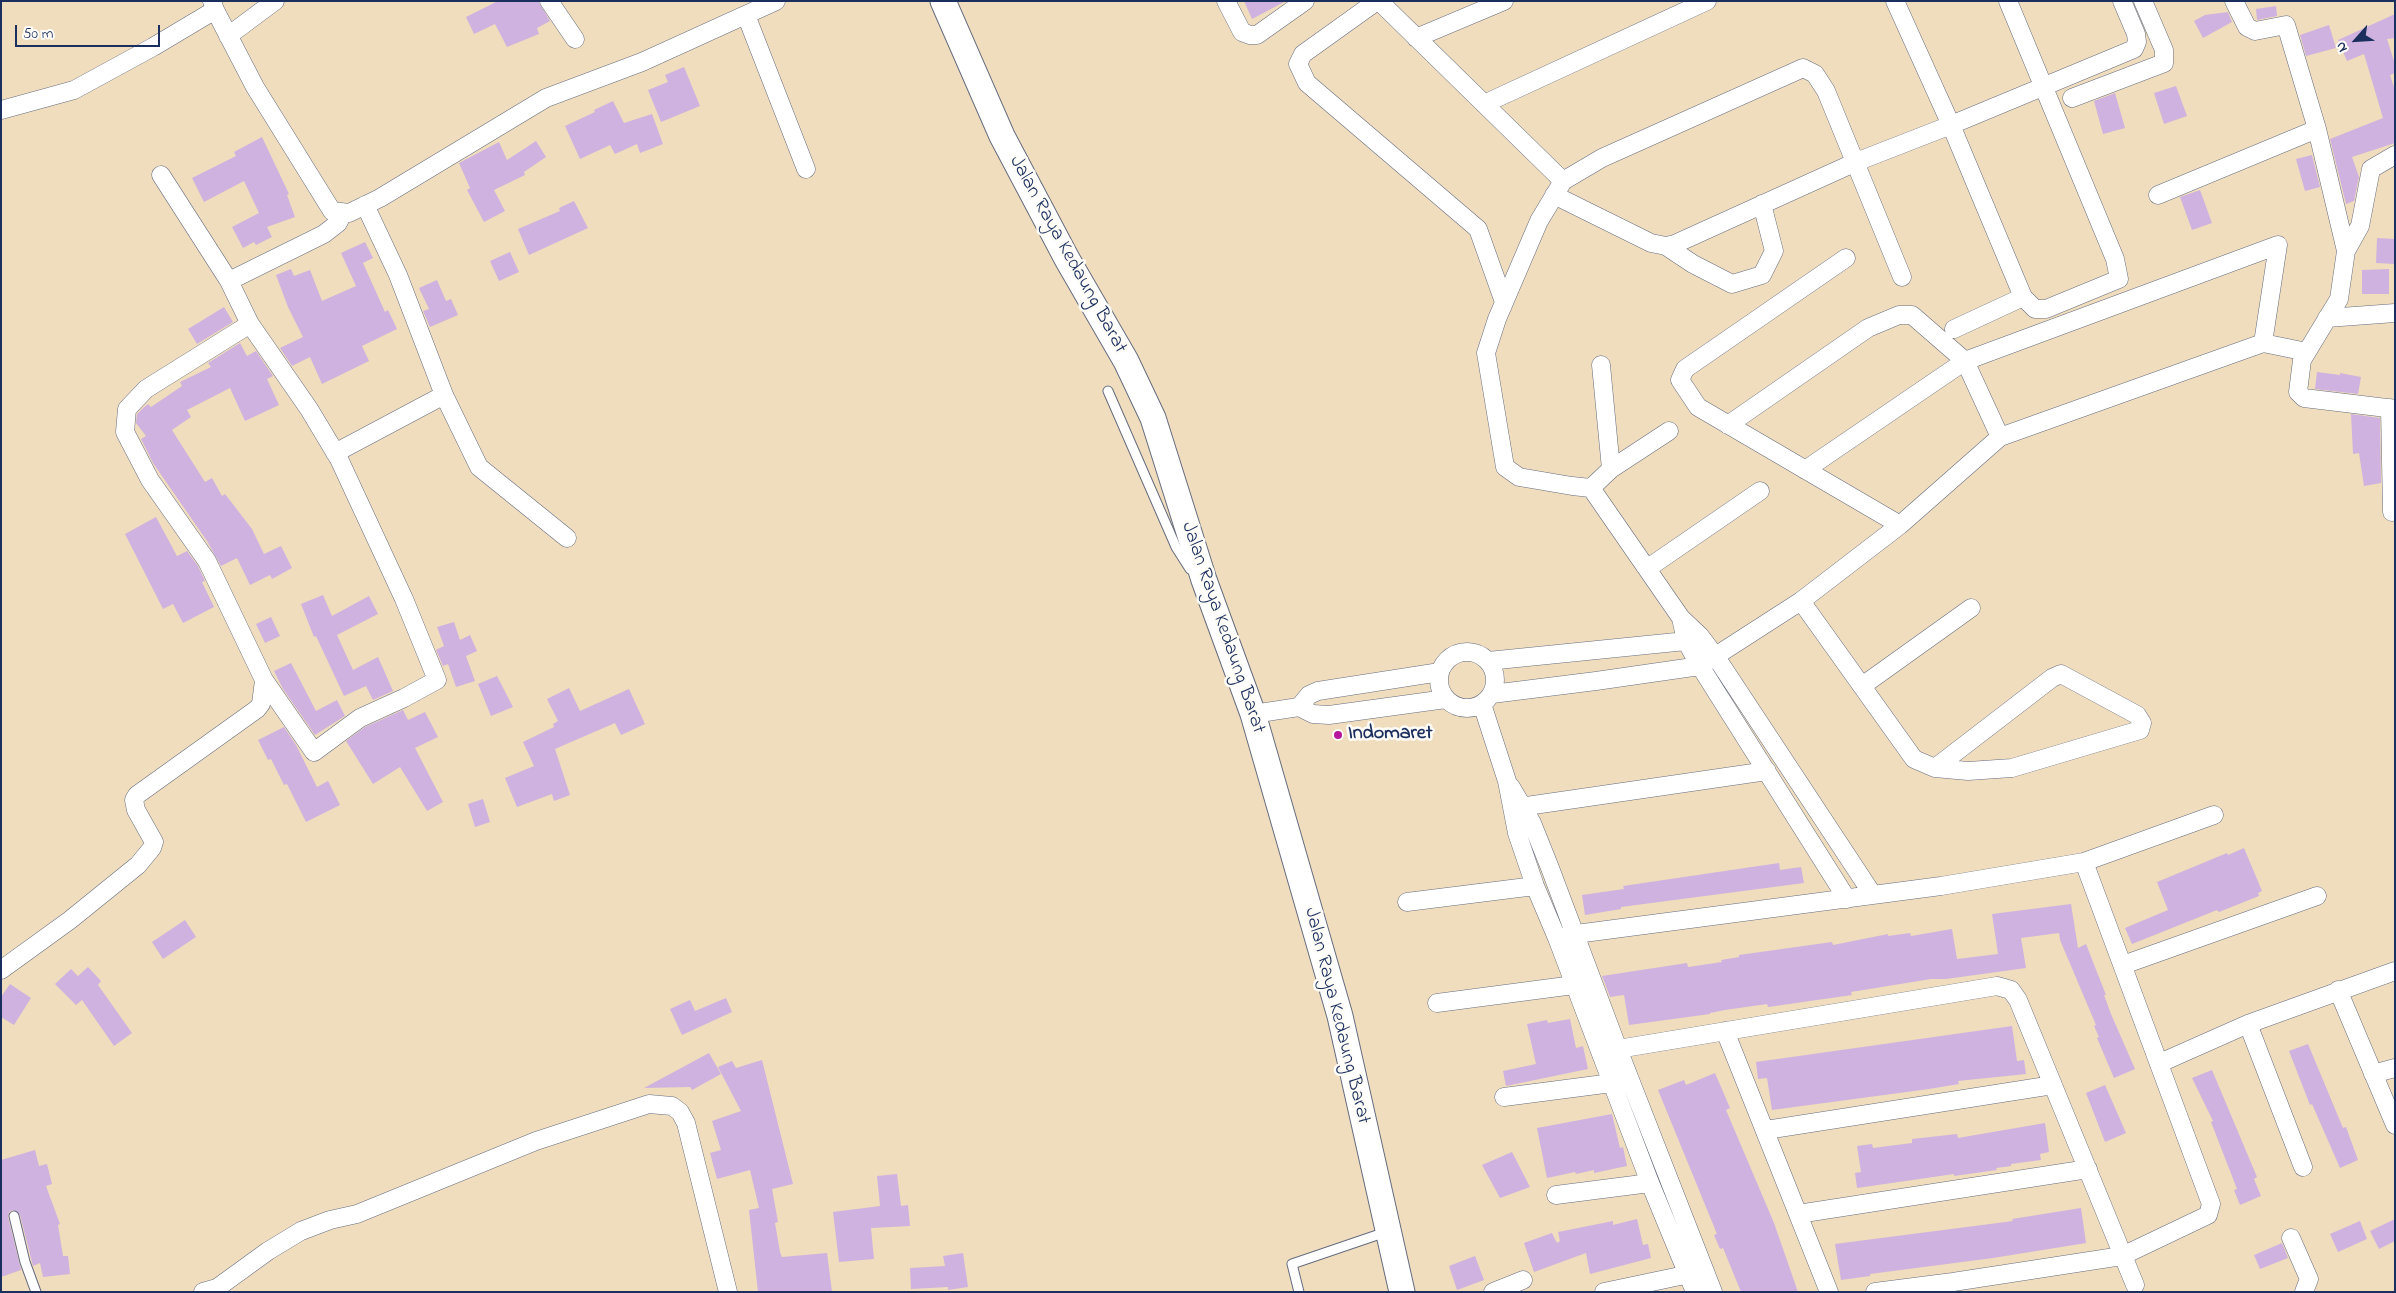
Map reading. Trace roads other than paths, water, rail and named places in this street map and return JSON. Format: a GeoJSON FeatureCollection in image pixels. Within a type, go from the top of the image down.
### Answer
{"type":"FeatureCollection","features":[{"type":"Feature","properties":{"kind":"street"},"geometry":{"type":"LineString","coordinates":[[228,36],[275,1]]}},
{"type":"Feature","properties":{"kind":"street"},"geometry":{"type":"LineString","coordinates":[[549,1],[575,39]]}},
{"type":"Feature","properties":{"kind":"street"},"geometry":{"type":"LineString","coordinates":[[1,110],[74,90],[154,47],[214,6],[255,87],[332,211],[349,213],[366,206],[546,98],[642,62],[776,1]]}},
{"type":"Feature","properties":{"kind":"street","name":"Jalan Raya Kedaung Barat"},"geometry":{"type":"LineString","coordinates":[[943,1],[1002,136],[1067,259],[1126,360],[1153,418],[1204,580],[1253,714],[1340,1016],[1402,1292]]}},
{"type":"Feature","properties":{"kind":"street"},"geometry":{"type":"LineString","coordinates":[[1226,1],[1242,32],[1257,35],[1305,1]]}},
{"type":"Feature","properties":{"kind":"street"},"geometry":{"type":"LineString","coordinates":[[1504,302],[1478,229],[1307,83],[1298,64],[1303,54],[1378,1],[1484,104],[1558,188],[1651,243],[1666,246],[1693,264],[1732,284],[1762,275],[1774,251],[1762,204]]}},
{"type":"Feature","properties":{"kind":"street"},"geometry":{"type":"LineString","coordinates":[[1416,38],[1504,1]]}},
{"type":"Feature","properties":{"kind":"street"},"geometry":{"type":"LineString","coordinates":[[1484,104],[1707,1]]}},
{"type":"Feature","properties":{"kind":"street"},"geometry":{"type":"LineString","coordinates":[[1895,1],[1951,126],[2023,297],[2035,309],[2046,309],[2119,279],[2115,259],[2008,1]]}},
{"type":"Feature","properties":{"kind":"street"},"geometry":{"type":"LineString","coordinates":[[1666,246],[1687,239],[1856,162],[1951,126],[2134,49],[2137,42],[2136,34],[2122,1]]}},
{"type":"Feature","properties":{"kind":"street"},"geometry":{"type":"LineString","coordinates":[[2072,98],[2164,63],[2164,50],[2143,1]]}},
{"type":"Feature","properties":{"kind":"street"},"geometry":{"type":"LineString","coordinates":[[2234,1],[2247,27],[2255,31],[2286,25],[2317,129],[2346,251]]}},
{"type":"Feature","properties":{"kind":"street"},"geometry":{"type":"LineString","coordinates":[[746,15],[806,169]]}},
{"type":"Feature","properties":{"kind":"street"},"geometry":{"type":"LineString","coordinates":[[1847,899],[1700,666],[1693,638],[1681,618],[1591,488],[1519,477],[1505,466],[1486,353],[1494,325],[1539,221],[1558,188],[1602,158],[1803,68],[1815,74],[1826,91],[1902,277]]}},
{"type":"Feature","properties":{"kind":"street"},"geometry":{"type":"LineString","coordinates":[[2158,195],[2317,129]]}},
{"type":"Feature","properties":{"kind":"street"},"geometry":{"type":"LineString","coordinates":[[2392,512],[2392,408],[2304,398],[2298,392],[2302,360],[2339,299],[2346,251],[2360,226],[2371,168],[2395,155]]}},
{"type":"Feature","properties":{"kind":"street"},"geometry":{"type":"LineString","coordinates":[[161,175],[229,281],[250,324],[309,409],[335,453],[404,600],[437,680],[404,698],[360,718],[314,752],[264,680],[207,561],[150,480],[125,432],[127,409],[146,389],[250,324]]}},
{"type":"Feature","properties":{"kind":"street"},"geometry":{"type":"LineString","coordinates":[[366,206],[398,275],[444,396],[479,467],[567,538]]}},
{"type":"Feature","properties":{"kind":"street"},"geometry":{"type":"LineString","coordinates":[[229,281],[324,234],[338,223],[343,213]]}},
{"type":"Feature","properties":{"kind":"street"},"geometry":{"type":"LineString","coordinates":[[1805,470],[1966,361],[2278,245],[2263,343]]}},
{"type":"Feature","properties":{"kind":"street"},"geometry":{"type":"LineString","coordinates":[[1846,258],[1685,369],[1680,380],[1698,408],[1900,525]]}},
{"type":"Feature","properties":{"kind":"street"},"geometry":{"type":"LineString","coordinates":[[1954,329],[2023,297]]}},
{"type":"Feature","properties":{"kind":"street"},"geometry":{"type":"LineString","coordinates":[[2327,318],[2395,313]]}},
{"type":"Feature","properties":{"kind":"street"},"geometry":{"type":"LineString","coordinates":[[1728,425],[1868,328],[1899,315],[1912,315],[1966,361],[2000,437]]}},
{"type":"Feature","properties":{"kind":"street"},"geometry":{"type":"LineString","coordinates":[[1253,714],[1299,707],[1313,714],[1329,715],[1446,700],[1463,708],[1473,708],[1487,699],[1700,666],[1801,600],[1900,525],[2000,437],[2263,343],[2307,352]]}},
{"type":"Feature","properties":{"kind":"street"},"geometry":{"type":"LineString","coordinates":[[1601,364],[1611,469]]}},
{"type":"Feature","properties":{"kind":"street"},"geometry":{"type":"LineString","coordinates":[[335,453],[444,396]]}},
{"type":"Feature","properties":{"kind":"street"},"geometry":{"type":"LineString","coordinates":[[1591,488],[1611,469],[1669,431]]}},
{"type":"Feature","properties":{"kind":"street"},"geometry":{"type":"LineString","coordinates":[[1648,568],[1760,491]]}},
{"type":"Feature","properties":{"kind":"street"},"geometry":{"type":"LineString","coordinates":[[1801,600],[1914,759],[1935,768],[1968,771],[2012,768],[2140,730],[2142,723],[2137,716],[2061,674],[2052,678],[1935,768]]}},
{"type":"Feature","properties":{"kind":"street"},"geometry":{"type":"LineString","coordinates":[[1862,686],[1971,608]]}},
{"type":"Feature","properties":{"kind":"street"},"geometry":{"type":"LineString","coordinates":[[1488,661],[1649,645],[1693,638],[1716,657],[1872,896]]}},
{"type":"Feature","properties":{"kind":"street"},"geometry":{"type":"LineString","coordinates":[[1649,645],[1656,672]]}},
{"type":"Feature","properties":{"kind":"street"},"geometry":{"type":"LineString","coordinates":[[1446,700],[1441,691],[1440,672],[1444,663],[1460,652],[1480,655],[1488,661],[1494,671],[1495,682],[1487,699],[1507,781],[1517,807],[1550,868],[1576,934],[1610,1051],[1696,1273],[1695,1292]]}},
{"type":"Feature","properties":{"kind":"street"},"geometry":{"type":"LineString","coordinates":[[1299,707],[1309,695],[1318,691],[1440,672]]}},
{"type":"Feature","properties":{"kind":"street"},"geometry":{"type":"LineString","coordinates":[[1,970],[70,920],[138,864],[152,848],[154,842],[136,810],[134,800],[138,794],[257,709],[261,704],[264,680]]}},
{"type":"Feature","properties":{"kind":"street"},"geometry":{"type":"LineString","coordinates":[[1517,807],[1767,771]]}},
{"type":"Feature","properties":{"kind":"street"},"geometry":{"type":"LineString","coordinates":[[1517,807],[1535,886],[1574,985],[1610,1051],[1612,1083],[1650,1183],[1696,1273],[1713,1292]]}},
{"type":"Feature","properties":{"kind":"street"},"geometry":{"type":"LineString","coordinates":[[1557,938],[1872,896],[2084,862],[2214,815]]}},
{"type":"Feature","properties":{"kind":"street"},"geometry":{"type":"LineString","coordinates":[[1875,1292],[1946,1287],[2122,1256],[2208,1215],[2211,1204],[2084,862]]}},
{"type":"Feature","properties":{"kind":"street"},"geometry":{"type":"LineString","coordinates":[[1407,902],[1535,886]]}},
{"type":"Feature","properties":{"kind":"street"},"geometry":{"type":"LineString","coordinates":[[2122,965],[2317,896]]}},
{"type":"Feature","properties":{"kind":"street"},"geometry":{"type":"LineString","coordinates":[[2160,1063],[2248,1024],[2395,971]]}},
{"type":"Feature","properties":{"kind":"street"},"geometry":{"type":"LineString","coordinates":[[1436,1003],[1574,985]]}},
{"type":"Feature","properties":{"kind":"street"},"geometry":{"type":"LineString","coordinates":[[1610,1051],[1997,986],[2011,990],[2018,1000],[2135,1285]]}},
{"type":"Feature","properties":{"kind":"street"},"geometry":{"type":"LineString","coordinates":[[2338,990],[2395,1125]]}},
{"type":"Feature","properties":{"kind":"street"},"geometry":{"type":"LineString","coordinates":[[2248,1024],[2303,1167]]}},
{"type":"Feature","properties":{"kind":"street"},"geometry":{"type":"LineString","coordinates":[[1725,1031],[1829,1292]]}},
{"type":"Feature","properties":{"kind":"street"},"geometry":{"type":"LineString","coordinates":[[2373,1074],[2395,1068]]}},
{"type":"Feature","properties":{"kind":"street"},"geometry":{"type":"LineString","coordinates":[[1504,1097],[1612,1083]]}},
{"type":"Feature","properties":{"kind":"street"},"geometry":{"type":"LineString","coordinates":[[1766,1130],[2053,1085]]}},
{"type":"Feature","properties":{"kind":"street"},"geometry":{"type":"LineString","coordinates":[[203,1292],[217,1288],[268,1251],[301,1231],[330,1220],[357,1214],[536,1141],[648,1104],[672,1106],[680,1112],[686,1123],[728,1292]]}},
{"type":"Feature","properties":{"kind":"street"},"geometry":{"type":"LineString","coordinates":[[1798,1214],[2088,1169]]}},
{"type":"Feature","properties":{"kind":"street"},"geometry":{"type":"LineString","coordinates":[[1556,1196],[1650,1183]]}},
{"type":"Feature","properties":{"kind":"street"},"geometry":{"type":"LineString","coordinates":[[2291,1238],[2309,1279],[2304,1292]]}},
{"type":"Feature","properties":{"kind":"street"},"geometry":{"type":"LineString","coordinates":[[1604,1292],[1696,1273]]}},
{"type":"Feature","properties":{"kind":"street"},"geometry":{"type":"LineString","coordinates":[[1493,1292],[1523,1280]]}},
{"type":"Feature","properties":{"kind":"lane"},"geometry":{"type":"LineString","coordinates":[[1108,391],[1176,547],[1191,570],[1204,580]]}},
{"type":"Feature","properties":{"kind":"lane"},"geometry":{"type":"LineString","coordinates":[[14,1216],[25,1262],[36,1292]]}},
{"type":"Feature","properties":{"kind":"lane"},"geometry":{"type":"LineString","coordinates":[[1299,1292],[1292,1264],[1389,1231]]}},
{"type":"Feature","properties":{"kind":"place","name":"Indomaret"},"geometry":{"type":"Point","coordinates":[1338,735]}}]}
